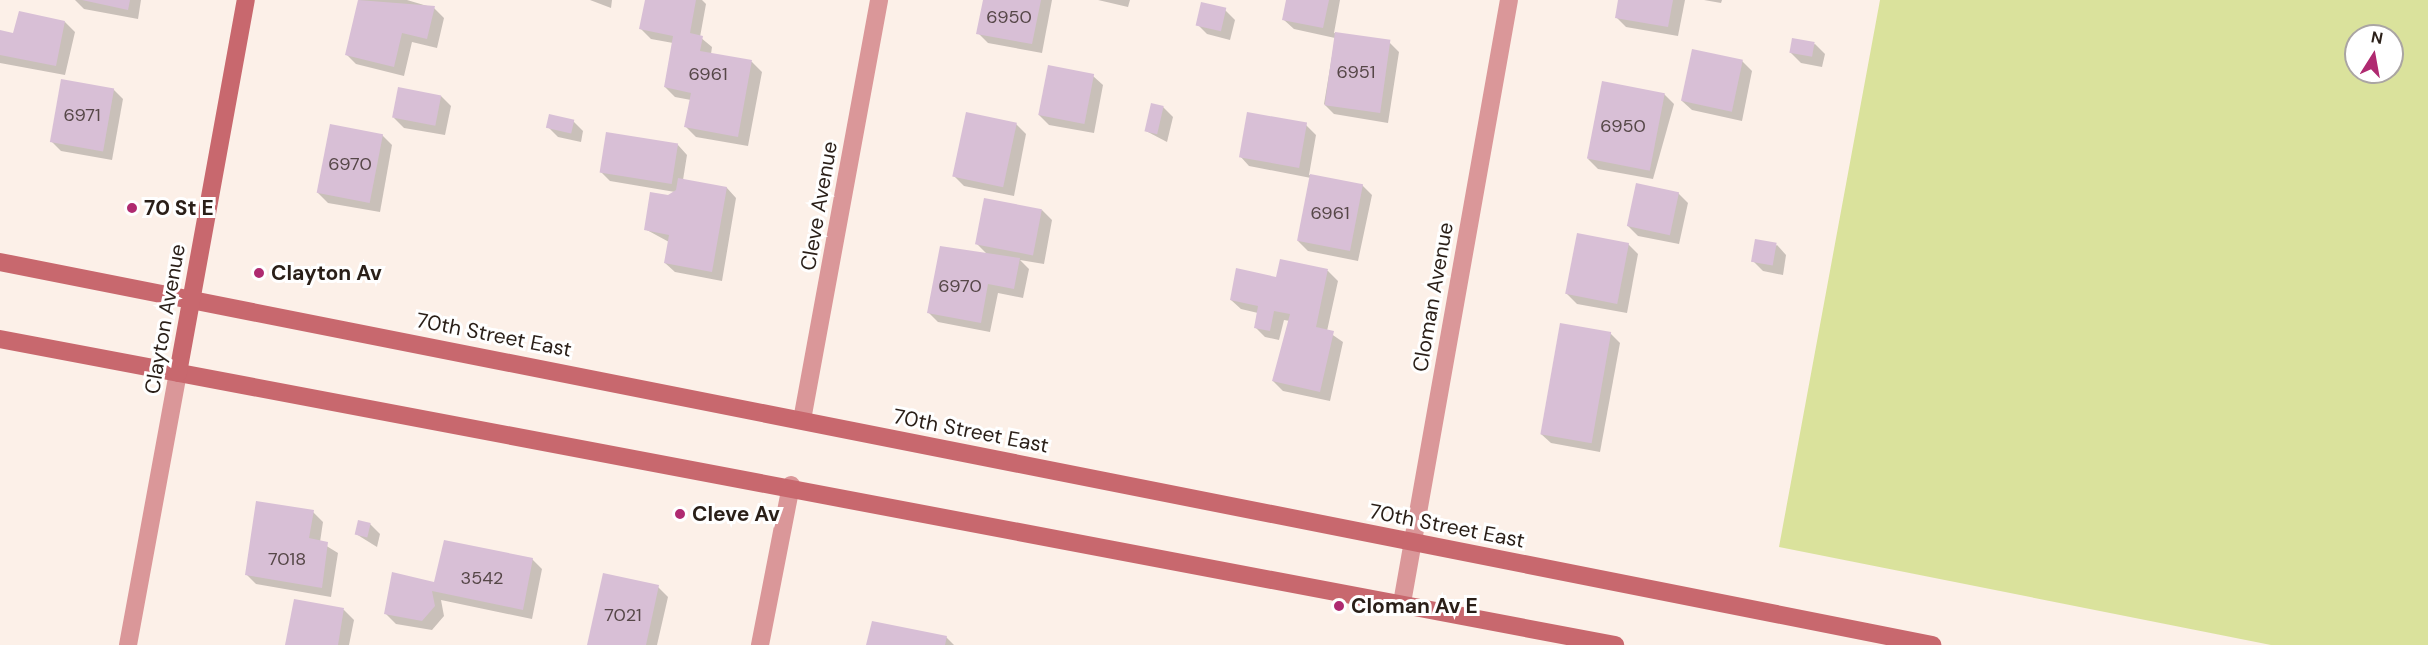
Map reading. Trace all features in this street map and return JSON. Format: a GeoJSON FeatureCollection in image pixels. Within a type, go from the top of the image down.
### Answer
{"type":"FeatureCollection","features":[{"type":"Feature","properties":{"kind":"main road","name":"Clayton Avenue"},"geometry":{"type":"LineString","coordinates":[[178,373],[246,0]]}},
{"type":"Feature","properties":{"kind":"main road","name":"70th Street East"},"geometry":{"type":"LineString","coordinates":[[0,262],[192,297],[1932,645]]}},
{"type":"Feature","properties":{"kind":"main road"},"geometry":{"type":"LineString","coordinates":[[0,339],[791,484],[1615,645]]}},
{"type":"Feature","properties":{"kind":"street","name":"Cleve Avenue"},"geometry":{"type":"LineString","coordinates":[[802,420],[879,0]]}},
{"type":"Feature","properties":{"kind":"street","name":"Cloman Avenue"},"geometry":{"type":"LineString","coordinates":[[1402,603],[1509,0]]}},
{"type":"Feature","properties":{"kind":"street","name":"Clayton Avenue"},"geometry":{"type":"LineString","coordinates":[[128,645],[178,373]]}},
{"type":"Feature","properties":{"kind":"street"},"geometry":{"type":"LineString","coordinates":[[760,645],[791,484]]}},
{"type":"Feature","properties":{"kind":"green space"},"geometry":{"type":"Polygon","coordinates":[[[1880,0],[2428,0],[2428,645],[2271,645],[1779,547],[1880,0]]]}},
{"type":"Feature","properties":{"kind":"building"},"geometry":{"type":"Polygon","coordinates":[[[82,0],[130,0],[128,10],[82,0]]]}},
{"type":"Feature","properties":{"kind":"building"},"geometry":{"type":"Polygon","coordinates":[[[358,0],[435,6],[427,39],[402,33],[394,67],[345,55],[358,0]]]}},
{"type":"Feature","properties":{"kind":"building"},"geometry":{"type":"Polygon","coordinates":[[[645,0],[696,0],[690,33],[703,36],[700,51],[752,60],[738,137],[684,127],[691,93],[664,87],[673,36],[639,29],[645,0]]]}},
{"type":"Feature","properties":{"kind":"building"},"geometry":{"type":"Polygon","coordinates":[[[983,0],[1041,0],[1032,44],[976,34],[983,0]]]}},
{"type":"Feature","properties":{"kind":"building"},"geometry":{"type":"Polygon","coordinates":[[[1286,0],[1329,0],[1323,28],[1282,20],[1286,0]]]}},
{"type":"Feature","properties":{"kind":"building"},"geometry":{"type":"Polygon","coordinates":[[[1618,0],[1673,0],[1668,27],[1615,18],[1618,0]]]}},
{"type":"Feature","properties":{"kind":"building"},"geometry":{"type":"Polygon","coordinates":[[[1201,2],[1226,8],[1221,31],[1196,25],[1201,2]]]}},
{"type":"Feature","properties":{"kind":"building"},"geometry":{"type":"Polygon","coordinates":[[[19,11],[65,21],[56,66],[0,55],[0,30],[13,33],[19,11]]]}},
{"type":"Feature","properties":{"kind":"building"},"geometry":{"type":"Polygon","coordinates":[[[1335,32],[1390,40],[1380,113],[1325,105],[1335,32]]]}},
{"type":"Feature","properties":{"kind":"building"},"geometry":{"type":"Polygon","coordinates":[[[1792,38],[1815,42],[1812,57],[1789,53],[1792,38]]]}},
{"type":"Feature","properties":{"kind":"building"},"geometry":{"type":"Polygon","coordinates":[[[1692,49],[1743,60],[1732,112],[1681,101],[1692,49]]]}},
{"type":"Feature","properties":{"kind":"building"},"geometry":{"type":"Polygon","coordinates":[[[1048,65],[1094,74],[1084,124],[1038,115],[1048,65]]]}},
{"type":"Feature","properties":{"kind":"building"},"geometry":{"type":"Polygon","coordinates":[[[61,79],[114,88],[103,151],[50,142],[61,79]]]}},
{"type":"Feature","properties":{"kind":"building"},"geometry":{"type":"Polygon","coordinates":[[[1602,81],[1665,93],[1650,171],[1587,159],[1602,81]]]}},
{"type":"Feature","properties":{"kind":"building"},"geometry":{"type":"Polygon","coordinates":[[[398,87],[441,95],[435,126],[392,117],[398,87]]]}},
{"type":"Feature","properties":{"kind":"building"},"geometry":{"type":"Polygon","coordinates":[[[1151,103],[1164,106],[1157,134],[1144,131],[1151,103]]]}},
{"type":"Feature","properties":{"kind":"building"},"geometry":{"type":"Polygon","coordinates":[[[966,112],[1017,123],[1003,187],[952,177],[966,112]]]}},
{"type":"Feature","properties":{"kind":"building"},"geometry":{"type":"Polygon","coordinates":[[[1247,112],[1307,123],[1299,168],[1239,157],[1247,112]]]}},
{"type":"Feature","properties":{"kind":"building"},"geometry":{"type":"Polygon","coordinates":[[[549,114],[574,120],[571,133],[546,128],[549,114]]]}},
{"type":"Feature","properties":{"kind":"building"},"geometry":{"type":"Polygon","coordinates":[[[330,124],[383,134],[370,203],[317,193],[330,124]]]}},
{"type":"Feature","properties":{"kind":"building"},"geometry":{"type":"Polygon","coordinates":[[[606,132],[678,143],[672,184],[600,172],[606,132]]]}},
{"type":"Feature","properties":{"kind":"building"},"geometry":{"type":"Polygon","coordinates":[[[1310,174],[1363,184],[1350,251],[1297,241],[1310,174]]]}},
{"type":"Feature","properties":{"kind":"building"},"geometry":{"type":"Polygon","coordinates":[[[678,178],[727,187],[712,272],[664,263],[669,235],[644,230],[650,192],[668,195],[676,190],[678,178]]]}},
{"type":"Feature","properties":{"kind":"building"},"geometry":{"type":"Polygon","coordinates":[[[1636,183],[1679,192],[1670,235],[1627,226],[1636,183]]]}},
{"type":"Feature","properties":{"kind":"building"},"geometry":{"type":"Polygon","coordinates":[[[984,198],[1042,209],[1033,255],[975,244],[984,198]]]}},
{"type":"Feature","properties":{"kind":"building"},"geometry":{"type":"Polygon","coordinates":[[[1577,233],[1629,243],[1617,304],[1565,294],[1577,233]]]}},
{"type":"Feature","properties":{"kind":"building"},"geometry":{"type":"Polygon","coordinates":[[[1755,239],[1777,243],[1773,265],[1751,262],[1755,239]]]}},
{"type":"Feature","properties":{"kind":"building"},"geometry":{"type":"Polygon","coordinates":[[[940,246],[1020,258],[1014,289],[988,284],[981,323],[927,313],[940,246]]]}},
{"type":"Feature","properties":{"kind":"building"},"geometry":{"type":"Polygon","coordinates":[[[1280,259],[1328,269],[1316,327],[1334,331],[1320,392],[1272,381],[1290,314],[1274,311],[1270,331],[1254,328],[1258,306],[1230,300],[1236,268],[1276,277],[1280,259]]]}},
{"type":"Feature","properties":{"kind":"building"},"geometry":{"type":"Polygon","coordinates":[[[1560,323],[1611,332],[1592,443],[1540,434],[1560,323]]]}},
{"type":"Feature","properties":{"kind":"building"},"geometry":{"type":"Polygon","coordinates":[[[256,501],[314,510],[309,538],[328,542],[322,588],[245,575],[256,501]]]}},
{"type":"Feature","properties":{"kind":"building"},"geometry":{"type":"Polygon","coordinates":[[[358,520],[371,523],[367,538],[355,535],[358,520]]]}},
{"type":"Feature","properties":{"kind":"building"},"geometry":{"type":"Polygon","coordinates":[[[444,540],[533,558],[523,610],[432,591],[435,606],[422,621],[384,614],[392,572],[434,582],[444,540]]]}},
{"type":"Feature","properties":{"kind":"building"},"geometry":{"type":"Polygon","coordinates":[[[603,573],[659,585],[646,645],[587,645],[603,573]]]}},
{"type":"Feature","properties":{"kind":"building"},"geometry":{"type":"Polygon","coordinates":[[[294,599],[344,608],[338,645],[285,645],[294,599]]]}},
{"type":"Feature","properties":{"kind":"building"},"geometry":{"type":"Polygon","coordinates":[[[872,621],[947,636],[945,645],[866,645],[872,621]]]}},
{"type":"Feature","properties":{"kind":"place","name":"70 St E"},"geometry":{"type":"Point","coordinates":[132,208]}},
{"type":"Feature","properties":{"kind":"place","name":"Clayton Av"},"geometry":{"type":"Point","coordinates":[259,273]}},
{"type":"Feature","properties":{"kind":"place","name":"Cleve Av"},"geometry":{"type":"Point","coordinates":[680,514]}},
{"type":"Feature","properties":{"kind":"place","name":"Cloman Av E"},"geometry":{"type":"Point","coordinates":[1339,606]}}]}
